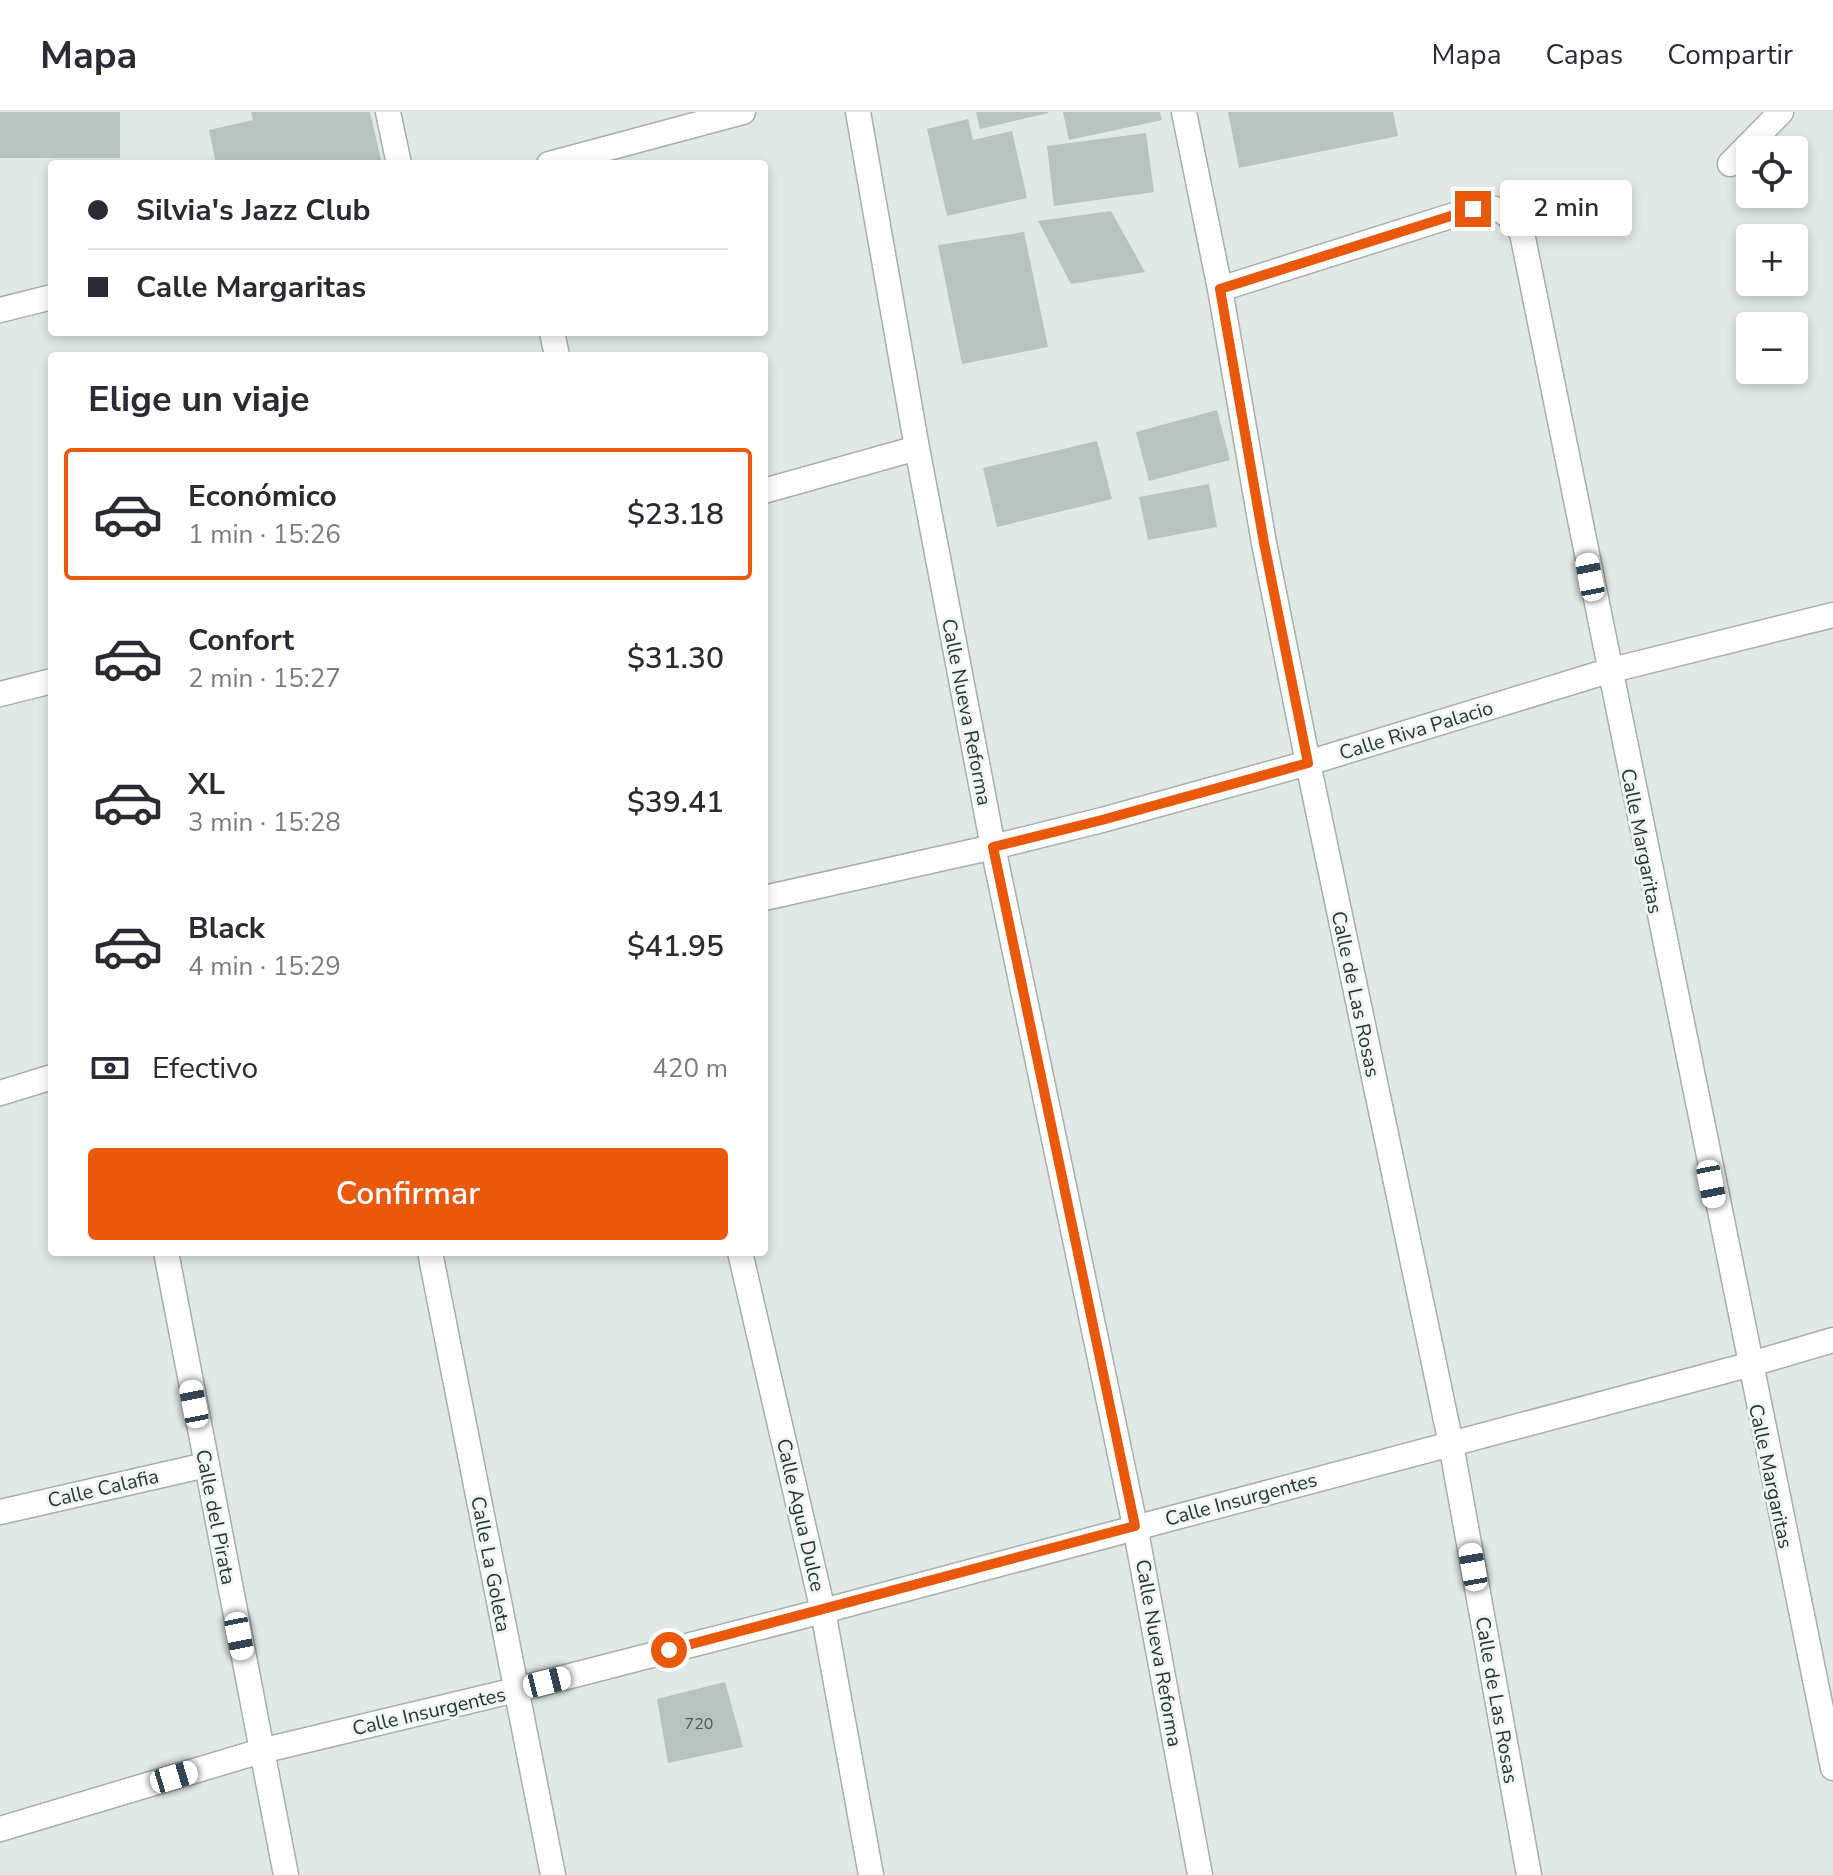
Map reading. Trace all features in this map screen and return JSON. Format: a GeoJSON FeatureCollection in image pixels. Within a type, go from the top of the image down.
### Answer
{"type":"FeatureCollection","features":[{"type":"Feature","properties":{"kind":"street"},"geometry":{"type":"LineString","coordinates":[[388,112],[398,160]]}},
{"type":"Feature","properties":{"kind":"street"},"geometry":{"type":"LineString","coordinates":[[561,160],[675,121],[743,112]]}},
{"type":"Feature","properties":{"kind":"street","name":"Calle Nueva Reforma"},"geometry":{"type":"LineString","coordinates":[[858,112],[917,448],[993,847],[1135,1526],[1200,1875]]}},
{"type":"Feature","properties":{"kind":"street","name":"Calle de Las Rosas"},"geometry":{"type":"LineString","coordinates":[[1184,112],[1308,763],[1451,1444],[1529,1875]]}},
{"type":"Feature","properties":{"kind":"street"},"geometry":{"type":"LineString","coordinates":[[1730,164],[1781,112]]}},
{"type":"Feature","properties":{"kind":"street","name":"Calle Margaritas"},"geometry":{"type":"LineString","coordinates":[[1220,289],[1473,209],[1490,206],[1510,215],[1522,233],[1748,1365],[1833,1768]]}},
{"type":"Feature","properties":{"kind":"street"},"geometry":{"type":"LineString","coordinates":[[0,310],[48,298]]}},
{"type":"Feature","properties":{"kind":"street"},"geometry":{"type":"LineString","coordinates":[[768,490],[917,448]]}},
{"type":"Feature","properties":{"kind":"street","name":"Calle Riva Palacio"},"geometry":{"type":"LineString","coordinates":[[768,897],[1102,820],[1308,763],[1608,671],[1833,615]]}},
{"type":"Feature","properties":{"kind":"street"},"geometry":{"type":"LineString","coordinates":[[0,694],[48,682]]}},
{"type":"Feature","properties":{"kind":"street"},"geometry":{"type":"LineString","coordinates":[[0,1093],[48,1078]]}},
{"type":"Feature","properties":{"kind":"street","name":"Calle del Pirata"},"geometry":{"type":"LineString","coordinates":[[167,1256],[286,1875]]}},
{"type":"Feature","properties":{"kind":"street","name":"Calle La Goleta"},"geometry":{"type":"LineString","coordinates":[[431,1256],[553,1875]]}},
{"type":"Feature","properties":{"kind":"street","name":"Calle Agua Dulce"},"geometry":{"type":"LineString","coordinates":[[741,1256],[823,1611],[871,1875]]}},
{"type":"Feature","properties":{"kind":"street","name":"Calle Insurgentes"},"geometry":{"type":"LineString","coordinates":[[0,1829],[261,1751],[516,1690],[823,1611],[1833,1340]]}},
{"type":"Feature","properties":{"kind":"street","name":"Calle Calafia"},"geometry":{"type":"LineString","coordinates":[[0,1512],[206,1465]]}},
{"type":"Feature","properties":{"kind":"building"},"geometry":{"type":"Polygon","coordinates":[[[0,112],[120,112],[120,158],[0,158],[0,112]]]}},
{"type":"Feature","properties":{"kind":"building"},"geometry":{"type":"Polygon","coordinates":[[[251,112],[370,112],[381,160],[215,160],[209,130],[253,120],[251,112]]]}},
{"type":"Feature","properties":{"kind":"building"},"geometry":{"type":"Polygon","coordinates":[[[976,112],[1048,112],[1048,113],[980,129],[976,112]]]}},
{"type":"Feature","properties":{"kind":"building"},"geometry":{"type":"Polygon","coordinates":[[[1063,112],[1160,112],[1162,120],[1069,140],[1063,112]]]}},
{"type":"Feature","properties":{"kind":"building"},"geometry":{"type":"Polygon","coordinates":[[[1228,112],[1393,112],[1398,136],[1239,168],[1228,112]]]}},
{"type":"Feature","properties":{"kind":"building"},"geometry":{"type":"Polygon","coordinates":[[[968,119],[973,140],[1012,131],[1027,198],[947,216],[927,129],[968,119]]]}},
{"type":"Feature","properties":{"kind":"building"},"geometry":{"type":"Polygon","coordinates":[[[1146,133],[1154,192],[1054,206],[1047,146],[1146,133]]]}},
{"type":"Feature","properties":{"kind":"building"},"geometry":{"type":"Polygon","coordinates":[[[1111,211],[1145,272],[1071,284],[1038,221],[1111,211]]]}},
{"type":"Feature","properties":{"kind":"building"},"geometry":{"type":"Polygon","coordinates":[[[1024,232],[1048,347],[962,364],[938,245],[1024,232]]]}},
{"type":"Feature","properties":{"kind":"building"},"geometry":{"type":"Polygon","coordinates":[[[1217,410],[1230,460],[1149,481],[1136,432],[1217,410]]]}},
{"type":"Feature","properties":{"kind":"building"},"geometry":{"type":"Polygon","coordinates":[[[1097,441],[1112,499],[997,527],[983,468],[1097,441]]]}},
{"type":"Feature","properties":{"kind":"building"},"geometry":{"type":"Polygon","coordinates":[[[1209,484],[1217,527],[1148,540],[1139,497],[1209,484]]]}},
{"type":"Feature","properties":{"kind":"building"},"geometry":{"type":"Polygon","coordinates":[[[725,1682],[743,1747],[668,1763],[657,1699],[725,1682]]]}},
{"type":"Feature","properties":{"kind":"route"},"geometry":{"type":"LineString","coordinates":[[669,1650],[1135,1526],[993,847],[1308,763],[1264,543],[1220,289],[1473,209]]}}]}
